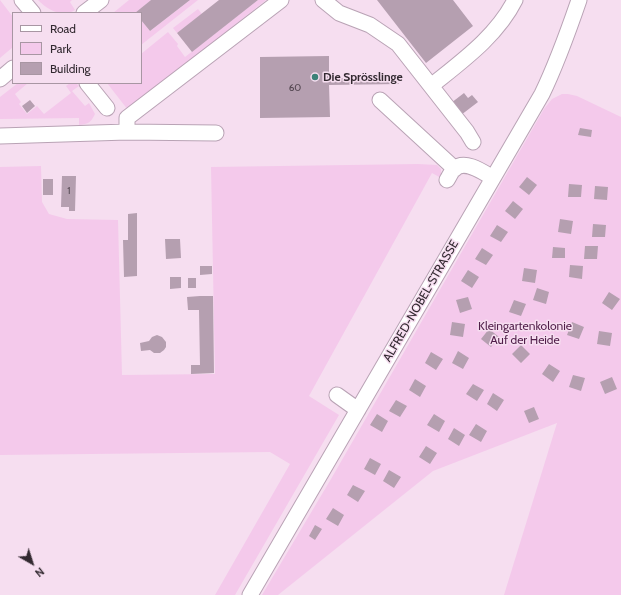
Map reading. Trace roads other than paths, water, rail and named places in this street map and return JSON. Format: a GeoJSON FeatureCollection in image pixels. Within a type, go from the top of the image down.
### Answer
{"type":"FeatureCollection","features":[{"type":"Feature","properties":{"kind":"street"},"geometry":{"type":"LineString","coordinates":[[22,0],[32,12]]}},
{"type":"Feature","properties":{"kind":"street"},"geometry":{"type":"LineString","coordinates":[[85,12],[101,0]]}},
{"type":"Feature","properties":{"kind":"street"},"geometry":{"type":"LineString","coordinates":[[127,132],[127,118],[281,0]]}},
{"type":"Feature","properties":{"kind":"street"},"geometry":{"type":"LineString","coordinates":[[323,0],[338,13],[370,25],[398,44],[467,132],[473,142]]}},
{"type":"Feature","properties":{"kind":"street"},"geometry":{"type":"LineString","coordinates":[[431,86],[470,55],[496,28],[515,0]]}},
{"type":"Feature","properties":{"kind":"street","name":"ALFRED-NOBEL-STRASSE"},"geometry":{"type":"LineString","coordinates":[[250,595],[542,94],[561,52],[578,0]]}},
{"type":"Feature","properties":{"kind":"street"},"geometry":{"type":"LineString","coordinates":[[0,79],[12,69]]}},
{"type":"Feature","properties":{"kind":"street"},"geometry":{"type":"LineString","coordinates":[[88,84],[107,108]]}},
{"type":"Feature","properties":{"kind":"street"},"geometry":{"type":"LineString","coordinates":[[380,100],[451,174],[461,166],[473,167],[493,178]]}},
{"type":"Feature","properties":{"kind":"street"},"geometry":{"type":"LineString","coordinates":[[0,136],[127,132],[216,132]]}},
{"type":"Feature","properties":{"kind":"street"},"geometry":{"type":"LineString","coordinates":[[336,394],[358,410]]}},
{"type":"Feature","properties":{"kind":"place","name":"Die Sprösslinge"},"geometry":{"type":"Point","coordinates":[315,77]}},
{"type":"Feature","properties":{"kind":"park label","name":"Kleingartenkolonie Auf der Heide"},"geometry":{"type":"Point","coordinates":[525,333]}}]}
